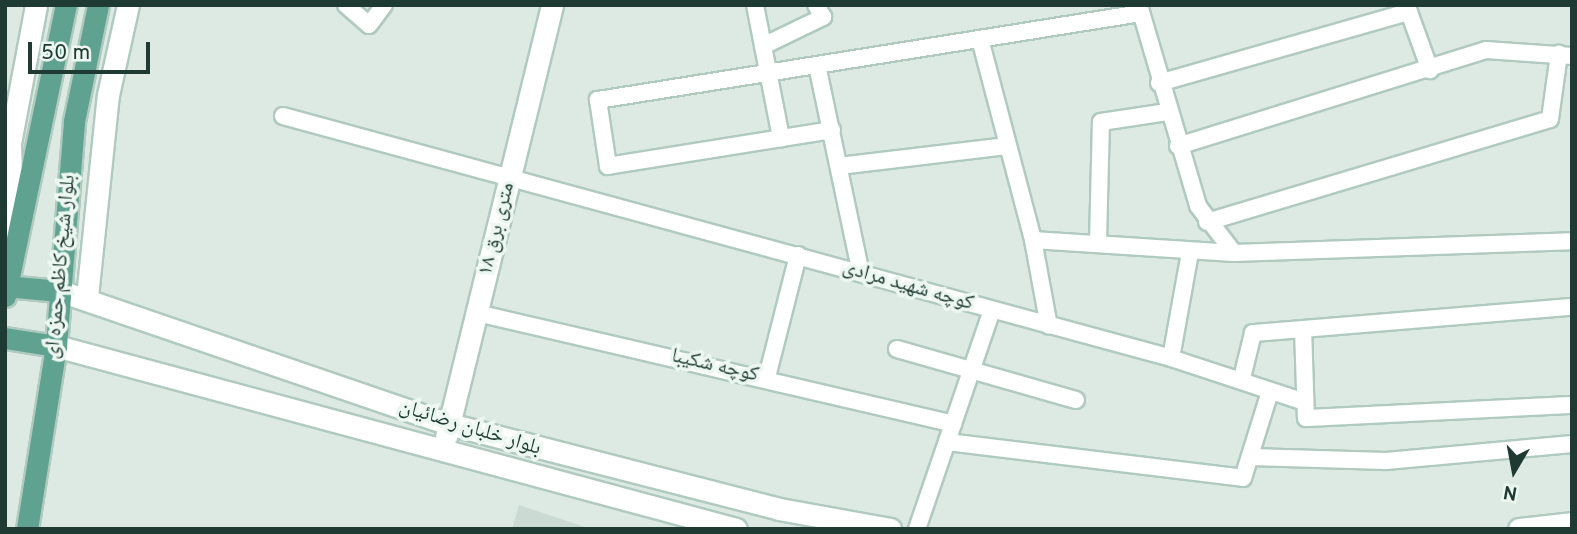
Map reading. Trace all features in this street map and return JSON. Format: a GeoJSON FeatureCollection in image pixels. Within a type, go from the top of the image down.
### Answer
{"type":"FeatureCollection","features":[{"type":"Feature","properties":{"kind":"main road"},"geometry":{"type":"LineString","coordinates":[[36,5],[8,141],[8,284],[60,291]]}},
{"type":"Feature","properties":{"kind":"main road","name":"بلوار شیخ کاظم حمزه ای"},"geometry":{"type":"LineString","coordinates":[[8,284],[66,5]]}},
{"type":"Feature","properties":{"kind":"main road","name":"بلوار شیخ کاظم حمزه ای"},"geometry":{"type":"LineString","coordinates":[[27,529],[56,346],[74,121],[98,5]]}},
{"type":"Feature","properties":{"kind":"main road"},"geometry":{"type":"LineString","coordinates":[[87,297],[108,95],[128,5]]}},
{"type":"Feature","properties":{"kind":"main road","name":"۱۸ متری برق"},"geometry":{"type":"LineString","coordinates":[[442,453],[552,5]]}},
{"type":"Feature","properties":{"kind":"main road","name":"بلوار خلبان رضائیان"},"geometry":{"type":"LineString","coordinates":[[60,291],[87,297],[449,424],[779,509],[890,529]]}},
{"type":"Feature","properties":{"kind":"main road"},"geometry":{"type":"LineString","coordinates":[[5,338],[56,346]]}},
{"type":"Feature","properties":{"kind":"main road","name":"بلوار خلبان رضائیان"},"geometry":{"type":"LineString","coordinates":[[56,346],[442,453],[736,529]]}},
{"type":"Feature","properties":{"kind":"main road"},"geometry":{"type":"LineString","coordinates":[[1519,529],[1572,523]]}},
{"type":"Feature","properties":{"kind":"street"},"geometry":{"type":"LineString","coordinates":[[346,5],[369,25],[384,5]]}},
{"type":"Feature","properties":{"kind":"street"},"geometry":{"type":"LineString","coordinates":[[755,5],[781,138]]}},
{"type":"Feature","properties":{"kind":"street"},"geometry":{"type":"LineString","coordinates":[[763,46],[823,18],[816,5]]}},
{"type":"Feature","properties":{"kind":"street"},"geometry":{"type":"LineString","coordinates":[[832,130],[608,166],[598,100],[980,39],[1140,9],[1167,112],[1207,222],[1234,253]]}},
{"type":"Feature","properties":{"kind":"street"},"geometry":{"type":"LineString","coordinates":[[1159,83],[1409,12],[1430,70]]}},
{"type":"Feature","properties":{"kind":"street"},"geometry":{"type":"LineString","coordinates":[[980,39],[1033,240],[1049,326]]}},
{"type":"Feature","properties":{"kind":"street"},"geometry":{"type":"LineString","coordinates":[[1178,146],[1430,70],[1486,50],[1566,55],[1550,119],[1207,222]]}},
{"type":"Feature","properties":{"kind":"street"},"geometry":{"type":"LineString","coordinates":[[817,65],[861,273]]}},
{"type":"Feature","properties":{"kind":"street"},"geometry":{"type":"LineString","coordinates":[[1098,242],[1101,122],[1167,112]]}},
{"type":"Feature","properties":{"kind":"street","name":"کوچه شهید مرادی"},"geometry":{"type":"LineString","coordinates":[[283,116],[510,175],[1171,358],[1242,378],[1269,395],[1302,401]]}},
{"type":"Feature","properties":{"kind":"street"},"geometry":{"type":"LineString","coordinates":[[839,166],[1007,146]]}},
{"type":"Feature","properties":{"kind":"street"},"geometry":{"type":"LineString","coordinates":[[1033,240],[1098,242],[1189,252],[1234,253],[1572,241]]}},
{"type":"Feature","properties":{"kind":"street"},"geometry":{"type":"LineString","coordinates":[[1171,358],[1189,252]]}},
{"type":"Feature","properties":{"kind":"street"},"geometry":{"type":"LineString","coordinates":[[766,377],[798,255]]}},
{"type":"Feature","properties":{"kind":"street"},"geometry":{"type":"LineString","coordinates":[[1242,378],[1254,333],[1572,307]]}},
{"type":"Feature","properties":{"kind":"street"},"geometry":{"type":"LineString","coordinates":[[917,529],[992,310]]}},
{"type":"Feature","properties":{"kind":"street","name":"کوچه شکیبا"},"geometry":{"type":"LineString","coordinates":[[477,313],[766,377],[953,424]]}},
{"type":"Feature","properties":{"kind":"street"},"geometry":{"type":"LineString","coordinates":[[1303,329],[1302,401],[1306,418],[1572,405]]}},
{"type":"Feature","properties":{"kind":"street"},"geometry":{"type":"LineString","coordinates":[[897,349],[1076,400]]}},
{"type":"Feature","properties":{"kind":"street"},"geometry":{"type":"LineString","coordinates":[[947,442],[1243,478],[1269,395]]}},
{"type":"Feature","properties":{"kind":"street"},"geometry":{"type":"LineString","coordinates":[[1250,457],[1385,461],[1572,444]]}},
{"type":"Feature","properties":{"kind":"shaded area"},"geometry":{"type":"Polygon","coordinates":[[[519,505],[591,529],[512,529],[519,505]]]}}]}
